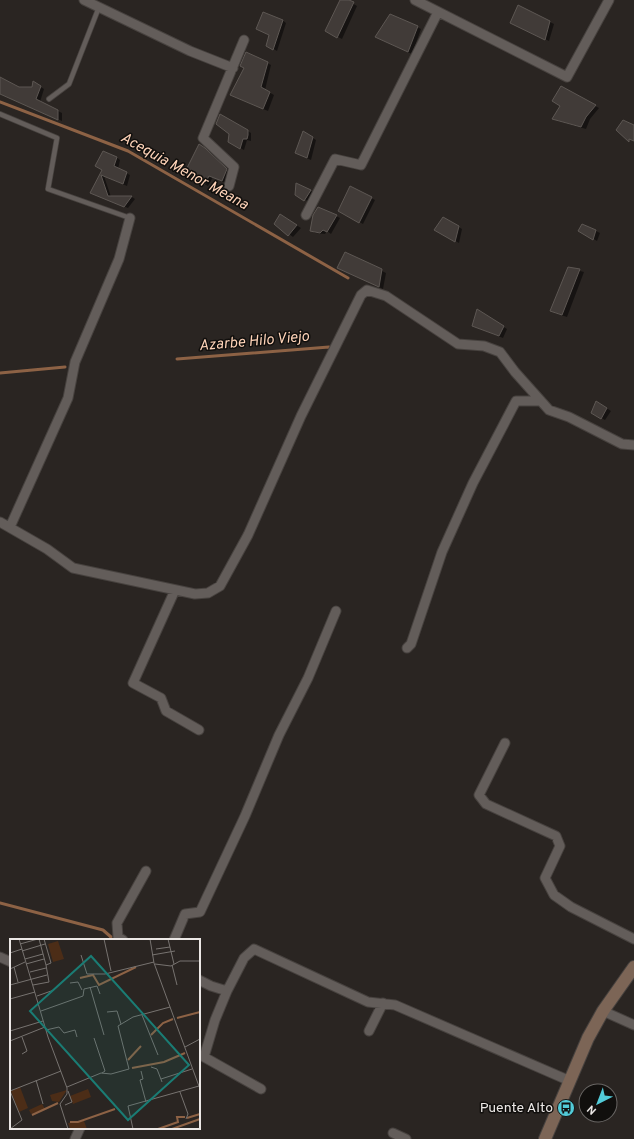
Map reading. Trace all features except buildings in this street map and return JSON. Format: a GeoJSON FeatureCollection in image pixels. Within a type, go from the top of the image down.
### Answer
{"type":"FeatureCollection","features":[{"type":"Feature","properties":{"kind":"main road"},"geometry":{"type":"LineString","coordinates":[[545,1139],[588,1038],[603,1011],[633,969]]}},
{"type":"Feature","properties":{"kind":"street"},"geometry":{"type":"LineString","coordinates":[[84,0],[190,51],[233,68]]}},
{"type":"Feature","properties":{"kind":"street"},"geometry":{"type":"LineString","coordinates":[[415,0],[567,77],[609,0]]}},
{"type":"Feature","properties":{"kind":"street"},"geometry":{"type":"LineString","coordinates":[[306,214],[335,160],[362,165],[438,12]]}},
{"type":"Feature","properties":{"kind":"street"},"geometry":{"type":"LineString","coordinates":[[229,186],[234,167],[203,138],[244,40]]}},
{"type":"Feature","properties":{"kind":"street"},"geometry":{"type":"LineString","coordinates":[[10,528],[68,398],[74,362],[119,259],[130,218]]}},
{"type":"Feature","properties":{"kind":"street"},"geometry":{"type":"LineString","coordinates":[[0,522],[47,549],[73,568],[194,594],[208,593],[220,586],[248,535],[301,416],[361,295],[367,290],[386,296],[458,344],[484,346],[500,352],[515,372],[549,410],[568,417],[622,444],[634,445]]}},
{"type":"Feature","properties":{"kind":"street"},"geometry":{"type":"LineString","coordinates":[[406,648],[411,644],[442,552],[467,497],[516,401],[541,402]]}},
{"type":"Feature","properties":{"kind":"street"},"geometry":{"type":"LineString","coordinates":[[175,590],[133,683],[161,698],[166,710],[199,730]]}},
{"type":"Feature","properties":{"kind":"street"},"geometry":{"type":"LineString","coordinates":[[174,939],[185,914],[200,912],[279,735],[308,678],[336,611]]}},
{"type":"Feature","properties":{"kind":"street"},"geometry":{"type":"LineString","coordinates":[[505,743],[479,795],[486,804],[556,836],[560,846],[545,878],[554,895],[571,907],[634,939]]}},
{"type":"Feature","properties":{"kind":"street"},"geometry":{"type":"LineString","coordinates":[[121,939],[118,937],[117,923],[146,871]]}},
{"type":"Feature","properties":{"kind":"street"},"geometry":{"type":"LineString","coordinates":[[261,1089],[204,1057],[215,1020],[227,991],[244,958],[254,948],[368,1002],[395,1005],[570,1081]]}},
{"type":"Feature","properties":{"kind":"street"},"geometry":{"type":"LineString","coordinates":[[0,957],[10,962]]}},
{"type":"Feature","properties":{"kind":"street"},"geometry":{"type":"LineString","coordinates":[[200,980],[227,991]]}},
{"type":"Feature","properties":{"kind":"street"},"geometry":{"type":"LineString","coordinates":[[369,1032],[383,1003]]}},
{"type":"Feature","properties":{"kind":"street"},"geometry":{"type":"LineString","coordinates":[[603,1011],[634,1025]]}},
{"type":"Feature","properties":{"kind":"street"},"geometry":{"type":"LineString","coordinates":[[75,1139],[80,1129]]}},
{"type":"Feature","properties":{"kind":"street"},"geometry":{"type":"LineString","coordinates":[[393,1133],[406,1139]]}},
{"type":"Feature","properties":{"kind":"lane"},"geometry":{"type":"LineString","coordinates":[[49,99],[69,84],[99,7]]}},
{"type":"Feature","properties":{"kind":"lane"},"geometry":{"type":"LineString","coordinates":[[0,114],[57,138],[48,189],[130,218]]}},
{"type":"Feature","properties":{"kind":"waterway","name":"Acequia Menor Meana"},"geometry":{"type":"LineString","coordinates":[[0,102],[128,151],[348,278]]}},
{"type":"Feature","properties":{"kind":"waterway","name":"Azarbe Hilo Viejo"},"geometry":{"type":"LineString","coordinates":[[177,359],[329,347],[332,349]]}},
{"type":"Feature","properties":{"kind":"waterway","name":"Azarbe Hilo Viejo"},"geometry":{"type":"LineString","coordinates":[[0,373],[65,367]]}},
{"type":"Feature","properties":{"kind":"waterway"},"geometry":{"type":"LineString","coordinates":[[0,903],[103,930],[111,937],[110,939]]}},
{"type":"Feature","properties":{"kind":"place","name":"Puente Alto"},"geometry":{"type":"Point","coordinates":[566,1108]}}]}
